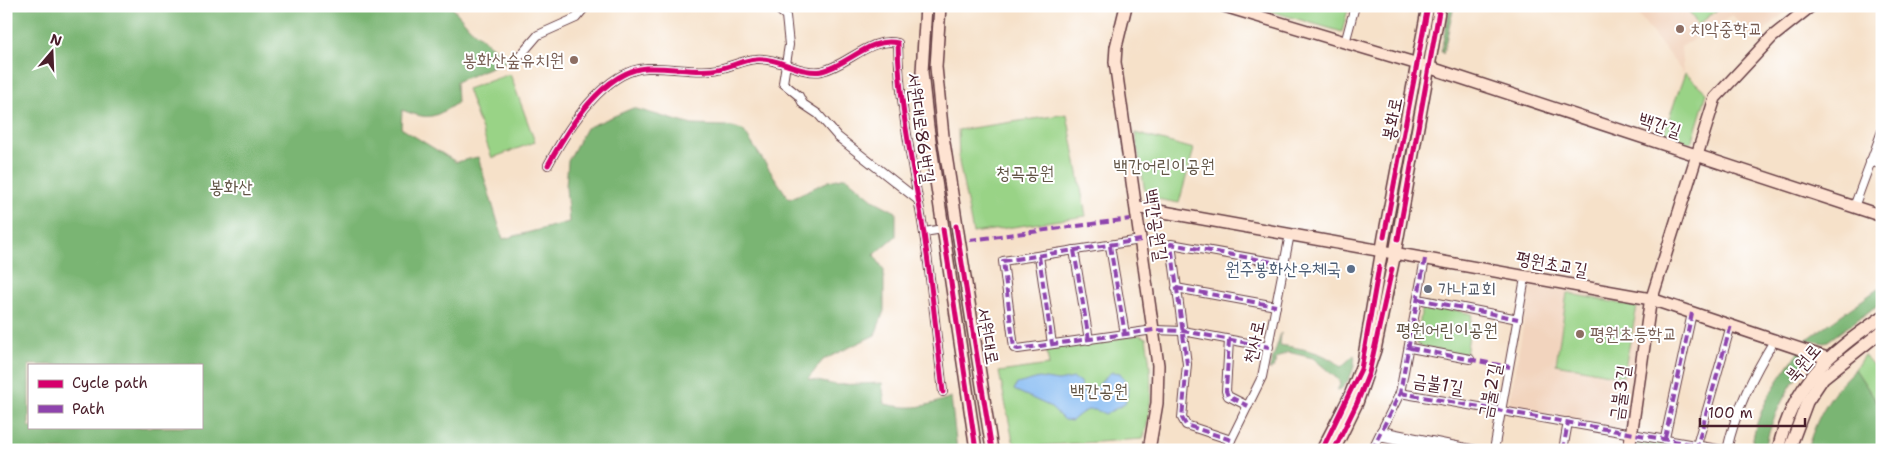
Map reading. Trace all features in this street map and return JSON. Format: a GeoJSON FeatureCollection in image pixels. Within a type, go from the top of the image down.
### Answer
{"type":"FeatureCollection","features":[{"type":"Feature","properties":{"kind":"street"},"geometry":{"type":"LineString","coordinates":[[513,64],[538,35],[576,18],[586,6]]}},
{"type":"Feature","properties":{"kind":"street","name":"서원대로86번길"},"geometry":{"type":"LineString","coordinates":[[774,6],[786,16],[789,45],[783,83],[818,114],[838,137],[918,200]]}},
{"type":"Feature","properties":{"kind":"street","name":"서원대로"},"geometry":{"type":"LineString","coordinates":[[926,6],[922,72],[976,450]]}},
{"type":"Feature","properties":{"kind":"street","name":"서원대로"},"geometry":{"type":"LineString","coordinates":[[940,6],[936,67],[956,226],[992,450]]}},
{"type":"Feature","properties":{"kind":"street","name":"백간공원길"},"geometry":{"type":"LineString","coordinates":[[1126,6],[1116,47],[1115,62],[1158,365],[1157,395],[1149,450]]}},
{"type":"Feature","properties":{"kind":"street"},"geometry":{"type":"LineString","coordinates":[[1224,6],[1416,64]]}},
{"type":"Feature","properties":{"kind":"street"},"geometry":{"type":"LineString","coordinates":[[1345,43],[1355,6]]}},
{"type":"Feature","properties":{"kind":"street","name":"봉화로"},"geometry":{"type":"LineString","coordinates":[[1322,450],[1361,369],[1367,345],[1376,249],[1428,6]]}},
{"type":"Feature","properties":{"kind":"street","name":"봉화로"},"geometry":{"type":"LineString","coordinates":[[1334,450],[1369,373],[1400,254],[1428,67],[1440,6]]}},
{"type":"Feature","properties":{"kind":"street","name":"금불3길"},"geometry":{"type":"LineString","coordinates":[[1629,450],[1651,299],[1715,98],[1772,37],[1811,6]]}},
{"type":"Feature","properties":{"kind":"street","name":"서원대로86번길"},"geometry":{"type":"LineString","coordinates":[[548,165],[566,131],[582,110],[618,77],[646,68],[710,70],[756,59],[785,63],[803,70],[820,71],[837,66],[875,44],[889,41],[898,43],[905,134],[924,232],[942,392]]}},
{"type":"Feature","properties":{"kind":"street","name":"백간길"},"geometry":{"type":"LineString","coordinates":[[1416,64],[1882,216]]}},
{"type":"Feature","properties":{"kind":"street"},"geometry":{"type":"LineString","coordinates":[[1854,207],[1882,131]]}},
{"type":"Feature","properties":{"kind":"street"},"geometry":{"type":"LineString","coordinates":[[1870,162],[1882,165]]}},
{"type":"Feature","properties":{"kind":"street"},"geometry":{"type":"LineString","coordinates":[[1136,207],[1376,249]]}},
{"type":"Feature","properties":{"kind":"street"},"geometry":{"type":"LineString","coordinates":[[924,232],[956,226]]}},
{"type":"Feature","properties":{"kind":"street","name":"천사로"},"geometry":{"type":"LineString","coordinates":[[1226,450],[1262,377],[1290,234]]}},
{"type":"Feature","properties":{"kind":"street"},"geometry":{"type":"LineString","coordinates":[[1141,240],[1003,261],[1014,348],[1089,340],[1154,330],[1183,331],[1269,347]]}},
{"type":"Feature","properties":{"kind":"street"},"geometry":{"type":"LineString","coordinates":[[1231,440],[1186,425],[1182,418],[1187,364],[1171,244],[1284,264]]}},
{"type":"Feature","properties":{"kind":"street"},"geometry":{"type":"LineString","coordinates":[[1110,246],[1125,334]]}},
{"type":"Feature","properties":{"kind":"street","name":"평원초교길"},"geometry":{"type":"LineString","coordinates":[[1376,249],[1525,278],[1651,299],[1828,358]]}},
{"type":"Feature","properties":{"kind":"street"},"geometry":{"type":"LineString","coordinates":[[1074,250],[1089,340]]}},
{"type":"Feature","properties":{"kind":"street"},"geometry":{"type":"LineString","coordinates":[[1039,256],[1052,344]]}},
{"type":"Feature","properties":{"kind":"street","name":"금불1길"},"geometry":{"type":"LineString","coordinates":[[1372,450],[1400,393],[1410,348],[1425,259]]}},
{"type":"Feature","properties":{"kind":"street","name":"금불2길"},"geometry":{"type":"LineString","coordinates":[[1494,450],[1525,278]]}},
{"type":"Feature","properties":{"kind":"street"},"geometry":{"type":"LineString","coordinates":[[1176,288],[1276,306]]}},
{"type":"Feature","properties":{"kind":"street"},"geometry":{"type":"LineString","coordinates":[[1418,299],[1518,319]]}},
{"type":"Feature","properties":{"kind":"street"},"geometry":{"type":"LineString","coordinates":[[1665,438],[1692,313]]}},
{"type":"Feature","properties":{"kind":"street","name":"북원로"},"geometry":{"type":"LineString","coordinates":[[1778,450],[1796,399],[1816,368],[1882,317]]}},
{"type":"Feature","properties":{"kind":"street"},"geometry":{"type":"LineString","coordinates":[[1698,445],[1731,326]]}},
{"type":"Feature","properties":{"kind":"street","name":"북원로"},"geometry":{"type":"LineString","coordinates":[[1788,450],[1808,402],[1823,378],[1882,330]]}},
{"type":"Feature","properties":{"kind":"street"},"geometry":{"type":"LineString","coordinates":[[1229,340],[1226,390],[1228,396],[1248,406]]}},
{"type":"Feature","properties":{"kind":"street"},"geometry":{"type":"LineString","coordinates":[[1727,450],[1735,416],[1759,365],[1775,340]]}},
{"type":"Feature","properties":{"kind":"street","name":"금불1길"},"geometry":{"type":"LineString","coordinates":[[1410,348],[1470,359]]}},
{"type":"Feature","properties":{"kind":"street","name":"금불1길"},"geometry":{"type":"LineString","coordinates":[[1400,393],[1502,409]]}},
{"type":"Feature","properties":{"kind":"street","name":"금불3길"},"geometry":{"type":"LineString","coordinates":[[1502,409],[1632,434]]}},
{"type":"Feature","properties":{"kind":"street"},"geometry":{"type":"LineString","coordinates":[[1563,450],[1568,422]]}},
{"type":"Feature","properties":{"kind":"street"},"geometry":{"type":"LineString","coordinates":[[1380,434],[1476,450]]}},
{"type":"Feature","properties":{"kind":"street"},"geometry":{"type":"LineString","coordinates":[[1380,434],[1445,450]]}},
{"type":"Feature","properties":{"kind":"street"},"geometry":{"type":"LineString","coordinates":[[1632,434],[1665,438],[1723,450]]}},
{"type":"Feature","properties":{"kind":"shaded area","name":"치악중학교"},"geometry":{"type":"Polygon","coordinates":[[[1632,6],[1792,6],[1751,42],[1733,15],[1681,47],[1683,73],[1632,6]]]}},
{"type":"Feature","properties":{"kind":"shaded area","name":"평원초등학교"},"geometry":{"type":"Polygon","coordinates":[[[1531,283],[1639,304],[1642,309],[1628,425],[1625,429],[1509,407],[1531,283]]]}},
{"type":"Feature","properties":{"kind":"green space","name":"봉화산"},"geometry":{"type":"Polygon","coordinates":[[[6,6],[451,6],[470,28],[508,60],[456,82],[457,103],[436,115],[418,115],[402,110],[401,128],[456,162],[478,157],[503,239],[569,222],[566,187],[568,161],[586,128],[633,108],[692,125],[726,126],[743,130],[789,199],[829,181],[846,177],[875,201],[896,212],[896,236],[874,255],[884,270],[884,311],[875,335],[823,360],[808,379],[836,385],[882,383],[885,404],[895,406],[918,406],[951,397],[957,450],[6,450],[6,6]]]}},
{"type":"Feature","properties":{"kind":"green space"},"geometry":{"type":"Polygon","coordinates":[[[1263,6],[1349,6],[1342,32],[1263,9],[1263,6]]]}},
{"type":"Feature","properties":{"kind":"green space"},"geometry":{"type":"Polygon","coordinates":[[[1450,6],[1454,6],[1443,54],[1441,51],[1450,6]]]}},
{"type":"Feature","properties":{"kind":"green space"},"geometry":{"type":"Polygon","coordinates":[[[1685,6],[1722,6],[1698,25],[1685,6]]]}},
{"type":"Feature","properties":{"kind":"green space"},"geometry":{"type":"Polygon","coordinates":[[[1685,73],[1707,93],[1693,139],[1689,143],[1663,135],[1685,73]]]}},
{"type":"Feature","properties":{"kind":"green space"},"geometry":{"type":"Polygon","coordinates":[[[510,74],[535,142],[492,158],[467,89],[510,74]]]}},
{"type":"Feature","properties":{"kind":"green space","name":"청곡공원"},"geometry":{"type":"Polygon","coordinates":[[[1067,114],[1086,216],[973,233],[959,162],[958,130],[1067,114]]]}},
{"type":"Feature","properties":{"kind":"green space","name":"백간어린이공원"},"geometry":{"type":"Polygon","coordinates":[[[1135,133],[1194,149],[1179,203],[1151,198],[1145,192],[1135,133]]]}},
{"type":"Feature","properties":{"kind":"green space"},"geometry":{"type":"Polygon","coordinates":[[[1882,286],[1882,302],[1825,343],[1806,340],[1882,286]]]}},
{"type":"Feature","properties":{"kind":"green space"},"geometry":{"type":"Polygon","coordinates":[[[1567,293],[1637,307],[1623,377],[1556,364],[1567,293]]]}},
{"type":"Feature","properties":{"kind":"green space","name":"평원어린이공원"},"geometry":{"type":"Polygon","coordinates":[[[1425,303],[1472,314],[1466,356],[1418,346],[1422,306],[1425,303]]]}},
{"type":"Feature","properties":{"kind":"green space"},"geometry":{"type":"Polygon","coordinates":[[[1281,333],[1280,345],[1320,354],[1341,367],[1354,355],[1353,370],[1345,385],[1337,391],[1341,382],[1313,358],[1288,352],[1277,358],[1273,368],[1269,370],[1281,333]]]}},
{"type":"Feature","properties":{"kind":"green space","name":"백간공원"},"geometry":{"type":"Polygon","coordinates":[[[1139,335],[1146,338],[1151,376],[1149,415],[1143,439],[1020,447],[1013,441],[999,372],[1049,365],[1046,348],[1139,335]]]}},
{"type":"Feature","properties":{"kind":"green space"},"geometry":{"type":"Polygon","coordinates":[[[1801,349],[1810,357],[1777,412],[1765,450],[1751,450],[1758,422],[1769,396],[1801,349]]]}},
{"type":"Feature","properties":{"kind":"green space"},"geometry":{"type":"Polygon","coordinates":[[[1864,355],[1879,372],[1875,377],[1882,384],[1882,410],[1855,369],[1864,355]]]}},
{"type":"Feature","properties":{"kind":"green space"},"geometry":{"type":"Polygon","coordinates":[[[1855,369],[1882,410],[1882,450],[1807,450],[1815,426],[1825,406],[1838,387],[1855,369]]]}},
{"type":"Feature","properties":{"kind":"green space"},"geometry":{"type":"Polygon","coordinates":[[[1637,438],[1696,447],[1696,450],[1635,450],[1637,438]]]}},
{"type":"Feature","properties":{"kind":"water"},"geometry":{"type":"Polygon","coordinates":[[[1112,372],[1120,373],[1129,387],[1125,404],[1105,414],[1095,410],[1087,410],[1072,421],[1064,420],[1049,406],[1014,390],[1017,384],[1039,378],[1058,381],[1074,378],[1080,382],[1082,392],[1090,394],[1112,372]]]}},
{"type":"Feature","properties":{"kind":"marked path"},"geometry":{"type":"LineString","coordinates":[[970,240],[1130,219]]}},
{"type":"Feature","properties":{"kind":"marked path"},"geometry":{"type":"LineString","coordinates":[[1141,240],[1003,261],[1014,348],[1018,349],[1154,330],[1183,331],[1269,347]]}},
{"type":"Feature","properties":{"kind":"marked path"},"geometry":{"type":"LineString","coordinates":[[1231,440],[1186,425],[1182,418],[1187,364],[1171,244],[1284,264]]}},
{"type":"Feature","properties":{"kind":"marked path"},"geometry":{"type":"LineString","coordinates":[[1110,246],[1125,334]]}},
{"type":"Feature","properties":{"kind":"marked path"},"geometry":{"type":"LineString","coordinates":[[1074,250],[1089,340]]}},
{"type":"Feature","properties":{"kind":"marked path"},"geometry":{"type":"LineString","coordinates":[[1039,256],[1052,344]]}},
{"type":"Feature","properties":{"kind":"marked path"},"geometry":{"type":"LineString","coordinates":[[1372,450],[1400,393],[1425,259]]}},
{"type":"Feature","properties":{"kind":"marked path"},"geometry":{"type":"LineString","coordinates":[[1176,288],[1276,306]]}},
{"type":"Feature","properties":{"kind":"marked path"},"geometry":{"type":"LineString","coordinates":[[1418,299],[1518,319]]}},
{"type":"Feature","properties":{"kind":"marked path"},"geometry":{"type":"LineString","coordinates":[[1665,438],[1692,313]]}},
{"type":"Feature","properties":{"kind":"marked path"},"geometry":{"type":"LineString","coordinates":[[1696,450],[1731,325]]}},
{"type":"Feature","properties":{"kind":"marked path"},"geometry":{"type":"LineString","coordinates":[[1229,340],[1226,391],[1228,396],[1248,406]]}},
{"type":"Feature","properties":{"kind":"marked path"},"geometry":{"type":"LineString","coordinates":[[1410,348],[1510,367]]}},
{"type":"Feature","properties":{"kind":"marked path"},"geometry":{"type":"LineString","coordinates":[[1400,393],[1697,445]]}},
{"type":"Feature","properties":{"kind":"marked path"},"geometry":{"type":"LineString","coordinates":[[1563,450],[1568,422]]}},
{"type":"Feature","properties":{"kind":"cycle path"},"geometry":{"type":"LineString","coordinates":[[1384,237],[1428,6]]}},
{"type":"Feature","properties":{"kind":"cycle path"},"geometry":{"type":"LineString","coordinates":[[1398,239],[1440,6]]}},
{"type":"Feature","properties":{"kind":"cycle path"},"geometry":{"type":"LineString","coordinates":[[548,165],[565,135],[588,104],[601,90],[631,71],[647,68],[712,70],[745,61],[764,59],[814,72],[832,68],[869,47],[888,42],[898,43],[904,115],[927,254],[943,392]]}},
{"type":"Feature","properties":{"kind":"cycle path"},"geometry":{"type":"LineString","coordinates":[[956,226],[992,450]]}},
{"type":"Feature","properties":{"kind":"cycle path"},"geometry":{"type":"LineString","coordinates":[[943,229],[976,450]]}},
{"type":"Feature","properties":{"kind":"cycle path"},"geometry":{"type":"LineString","coordinates":[[1322,450],[1361,369],[1379,267]]}},
{"type":"Feature","properties":{"kind":"cycle path"},"geometry":{"type":"LineString","coordinates":[[1334,450],[1369,373],[1392,269]]}},
{"type":"Feature","properties":{"kind":"place","name":"치악중학교"},"geometry":{"type":"Point","coordinates":[1680,29]}},
{"type":"Feature","properties":{"kind":"place","name":"봉화산숲유치원"},"geometry":{"type":"Point","coordinates":[574,60]}},
{"type":"Feature","properties":{"kind":"place","name":"원주봉화산우체국"},"geometry":{"type":"Point","coordinates":[1351,269]}},
{"type":"Feature","properties":{"kind":"place","name":"가나교회"},"geometry":{"type":"Point","coordinates":[1428,289]}},
{"type":"Feature","properties":{"kind":"place","name":"평원초등학교"},"geometry":{"type":"Point","coordinates":[1580,334]}}]}
